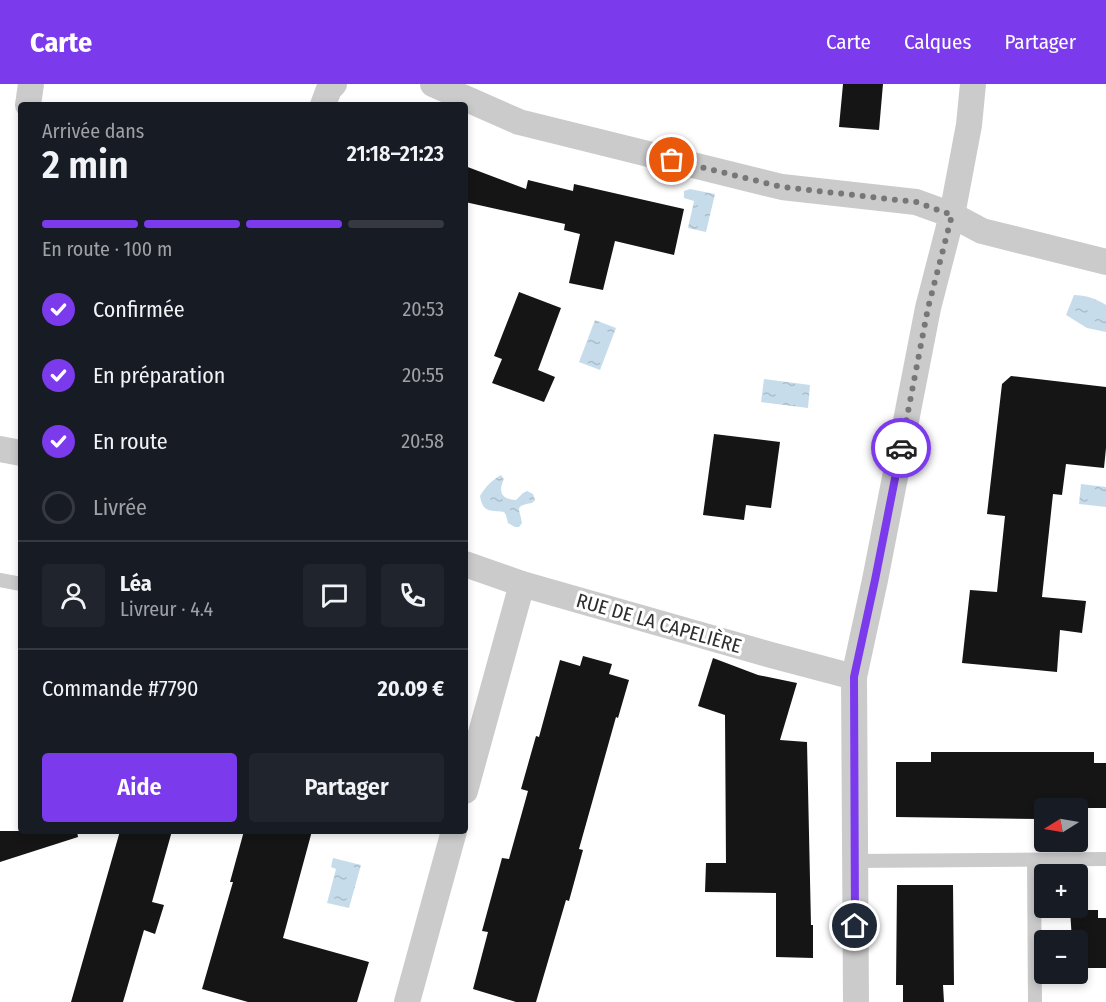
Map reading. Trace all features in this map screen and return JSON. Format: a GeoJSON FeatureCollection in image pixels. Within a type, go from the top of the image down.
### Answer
{"type":"FeatureCollection","features":[{"type":"Feature","properties":{"kind":"street"},"geometry":{"type":"LineString","coordinates":[[28,102],[31,84]]}},
{"type":"Feature","properties":{"kind":"street"},"geometry":{"type":"LineString","coordinates":[[323,102],[334,84]]}},
{"type":"Feature","properties":{"kind":"street"},"geometry":{"type":"LineString","coordinates":[[433,84],[519,122],[782,187],[916,202],[952,215],[982,231],[1106,262]]}},
{"type":"Feature","properties":{"kind":"street"},"geometry":{"type":"LineString","coordinates":[[856,1002],[854,677],[928,308],[952,215],[969,125],[973,84]]}},
{"type":"Feature","properties":{"kind":"street"},"geometry":{"type":"LineString","coordinates":[[0,449],[18,452]]}},
{"type":"Feature","properties":{"kind":"street","name":"RUE DE LA CAPELIÈRE"},"geometry":{"type":"LineString","coordinates":[[468,565],[522,584],[854,677]]}},
{"type":"Feature","properties":{"kind":"street"},"geometry":{"type":"LineString","coordinates":[[468,780],[522,584]]}},
{"type":"Feature","properties":{"kind":"street"},"geometry":{"type":"LineString","coordinates":[[407,1002],[453,834]]}},
{"type":"Feature","properties":{"kind":"lane"},"geometry":{"type":"LineString","coordinates":[[0,580],[18,583]]}},
{"type":"Feature","properties":{"kind":"lane"},"geometry":{"type":"LineString","coordinates":[[855,861],[1106,859]]}},
{"type":"Feature","properties":{"kind":"lane"},"geometry":{"type":"LineString","coordinates":[[1034,860],[1035,1002]]}},
{"type":"Feature","properties":{"kind":"water"},"geometry":{"type":"Polygon","coordinates":[[[690,189],[715,194],[706,232],[688,228],[694,201],[684,198],[684,191],[690,189]]]}},
{"type":"Feature","properties":{"kind":"water"},"geometry":{"type":"Polygon","coordinates":[[[1074,295],[1091,298],[1106,305],[1106,332],[1087,328],[1066,315],[1074,295]]]}},
{"type":"Feature","properties":{"kind":"water"},"geometry":{"type":"Polygon","coordinates":[[[595,320],[616,328],[600,370],[579,362],[595,320]]]}},
{"type":"Feature","properties":{"kind":"water"},"geometry":{"type":"Polygon","coordinates":[[[764,379],[810,385],[808,408],[761,402],[764,379]]]}},
{"type":"Feature","properties":{"kind":"water"},"geometry":{"type":"Polygon","coordinates":[[[501,475],[504,479],[501,491],[507,498],[516,500],[527,491],[533,494],[535,500],[522,505],[519,509],[522,523],[519,527],[508,523],[504,512],[488,510],[481,501],[480,496],[484,490],[501,475]]]}},
{"type":"Feature","properties":{"kind":"water"},"geometry":{"type":"Polygon","coordinates":[[[1081,484],[1106,487],[1106,507],[1079,504],[1081,484]]]}},
{"type":"Feature","properties":{"kind":"water"},"geometry":{"type":"Polygon","coordinates":[[[333,858],[361,865],[349,908],[327,903],[336,869],[331,867],[333,858]]]}},
{"type":"Feature","properties":{"kind":"building"},"geometry":{"type":"Polygon","coordinates":[[[843,84],[883,84],[879,130],[839,127],[843,84]]]}},
{"type":"Feature","properties":{"kind":"building"},"geometry":{"type":"Polygon","coordinates":[[[468,167],[526,189],[528,180],[573,191],[574,184],[684,209],[674,255],[615,241],[603,290],[569,283],[580,234],[564,230],[565,224],[468,203],[468,167]]]}},
{"type":"Feature","properties":{"kind":"building"},"geometry":{"type":"Polygon","coordinates":[[[519,292],[561,308],[538,370],[555,377],[544,402],[492,383],[502,359],[494,356],[519,292]]]}},
{"type":"Feature","properties":{"kind":"building"},"geometry":{"type":"Polygon","coordinates":[[[1011,376],[1106,387],[1104,468],[1066,464],[1062,495],[1053,494],[1042,597],[1086,601],[1082,633],[1060,630],[1057,672],[962,663],[970,590],[997,592],[1005,516],[987,514],[1002,384],[1011,376]]]}},
{"type":"Feature","properties":{"kind":"building"},"geometry":{"type":"Polygon","coordinates":[[[714,434],[780,442],[771,508],[746,505],[744,520],[703,515],[714,434]]]}},
{"type":"Feature","properties":{"kind":"building"},"geometry":{"type":"Polygon","coordinates":[[[583,656],[612,664],[609,674],[629,680],[618,718],[616,717],[579,849],[583,850],[569,901],[566,900],[536,1002],[516,1002],[473,989],[488,932],[482,931],[502,858],[509,859],[528,791],[521,789],[536,736],[539,737],[560,660],[580,666],[583,656]]]}},
{"type":"Feature","properties":{"kind":"building"},"geometry":{"type":"Polygon","coordinates":[[[713,658],[758,675],[797,683],[780,740],[807,742],[813,958],[776,957],[776,893],[705,892],[706,863],[726,863],[725,715],[698,706],[713,658]]]}},
{"type":"Feature","properties":{"kind":"building"},"geometry":{"type":"Polygon","coordinates":[[[931,752],[1094,752],[1094,763],[1106,763],[1106,808],[1088,808],[1088,798],[1034,798],[1034,819],[896,817],[896,762],[931,762],[931,752]]]}},
{"type":"Feature","properties":{"kind":"building"},"geometry":{"type":"Polygon","coordinates":[[[0,831],[18,831],[18,834],[78,834],[78,837],[0,862],[0,831]]]}},
{"type":"Feature","properties":{"kind":"building"},"geometry":{"type":"Polygon","coordinates":[[[119,834],[171,834],[152,902],[164,905],[155,934],[144,930],[123,1002],[71,1002],[119,834]]]}},
{"type":"Feature","properties":{"kind":"building"},"geometry":{"type":"Polygon","coordinates":[[[243,834],[311,834],[283,938],[369,962],[357,1002],[248,1002],[202,989],[233,882],[230,882],[243,834]]]}},
{"type":"Feature","properties":{"kind":"building"},"geometry":{"type":"Polygon","coordinates":[[[897,885],[953,885],[954,985],[943,985],[944,1002],[903,1002],[903,985],[896,985],[897,885]]]}},
{"type":"Feature","properties":{"kind":"building"},"geometry":{"type":"Polygon","coordinates":[[[1088,910],[1098,910],[1098,918],[1106,918],[1106,968],[1088,968],[1088,930],[1071,930],[1071,918],[1088,918],[1088,910]]]}},
{"type":"Feature","properties":{"kind":"way so far"},"geometry":{"type":"LineString","coordinates":[[672,160],[782,187],[916,202],[952,215],[928,308],[901,448]]}},
{"type":"Feature","properties":{"kind":"route"},"geometry":{"type":"LineString","coordinates":[[855,926],[854,677],[901,448]]}}]}
